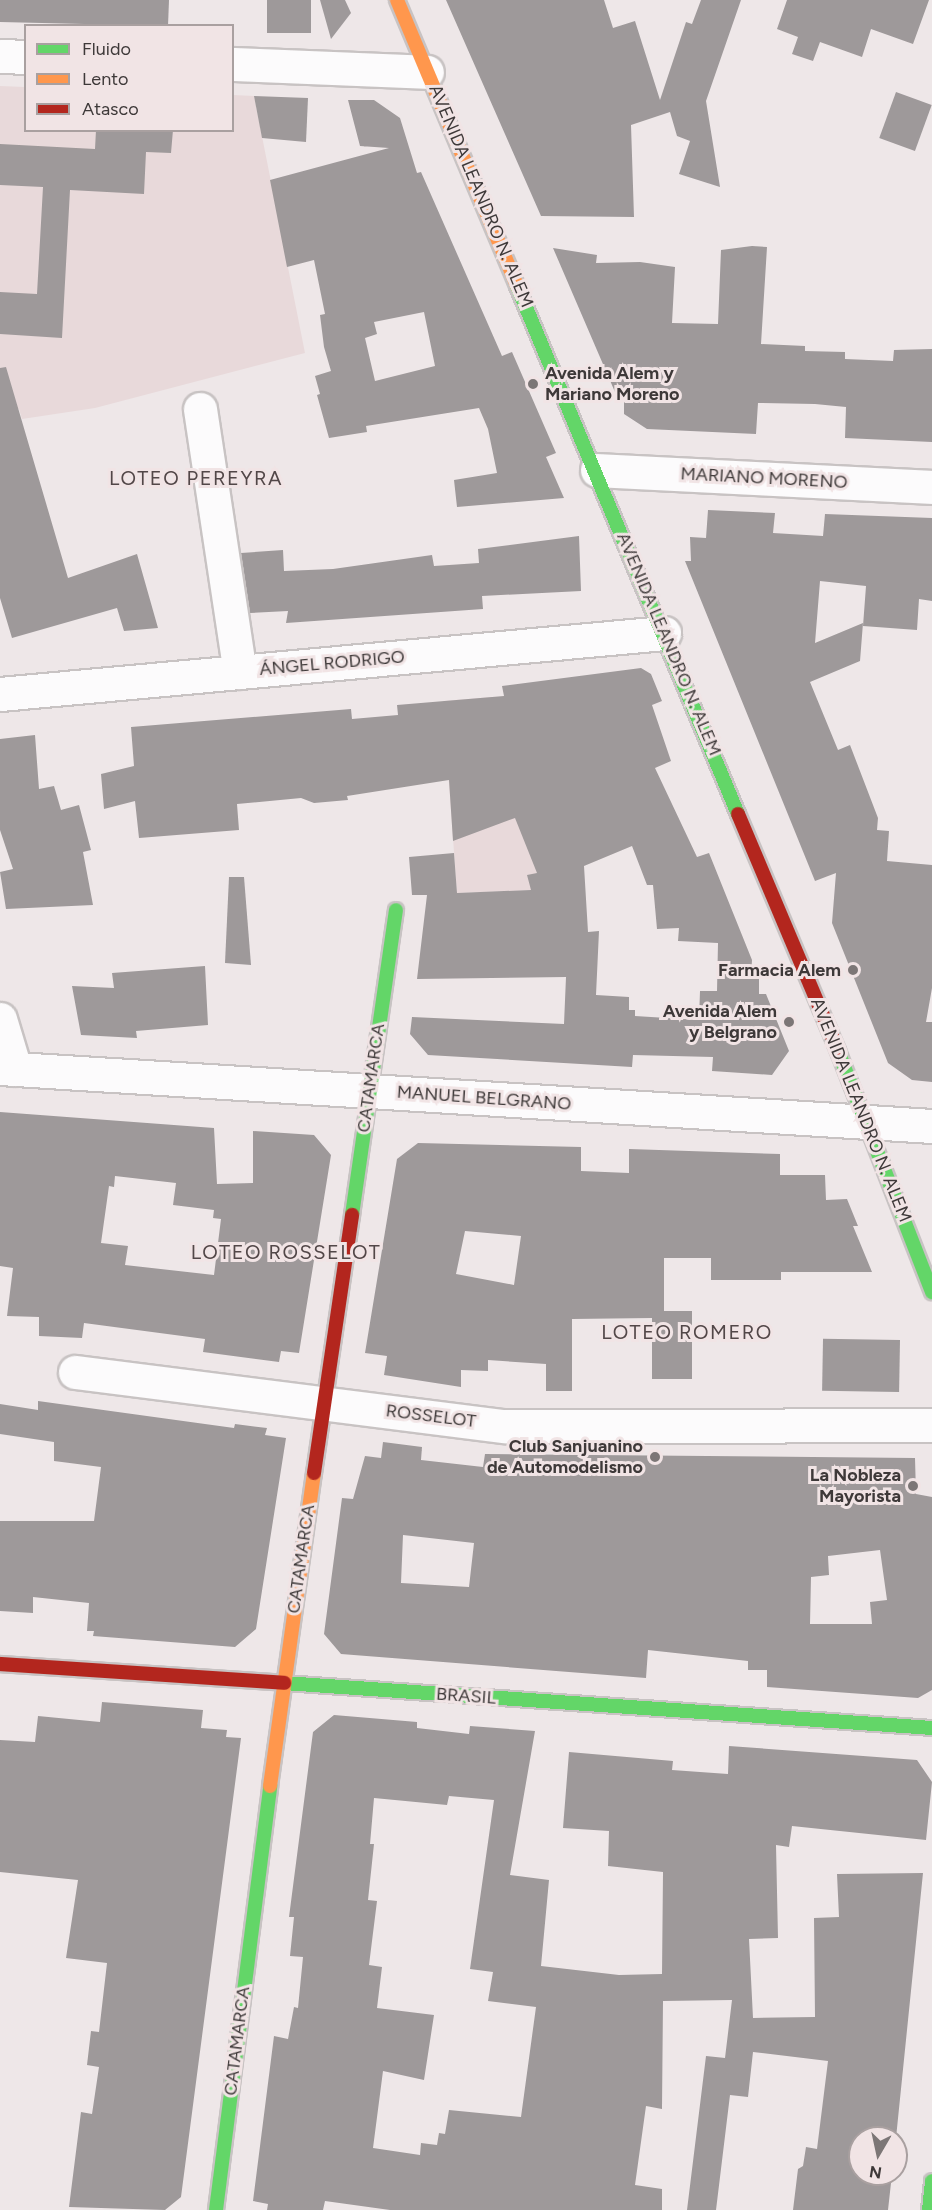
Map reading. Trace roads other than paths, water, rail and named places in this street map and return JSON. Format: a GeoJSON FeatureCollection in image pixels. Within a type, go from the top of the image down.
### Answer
{"type":"FeatureCollection","features":[{"type":"Feature","properties":{"kind":"street","name":"AVENIDA LEANDRO N. ALEM"},"geometry":{"type":"LineString","coordinates":[[397,0],[597,470],[867,1121],[932,1292]]}},
{"type":"Feature","properties":{"kind":"street"},"geometry":{"type":"LineString","coordinates":[[0,56],[24,57]]}},
{"type":"Feature","properties":{"kind":"street"},"geometry":{"type":"LineString","coordinates":[[234,64],[428,72]]}},
{"type":"Feature","properties":{"kind":"street"},"geometry":{"type":"LineString","coordinates":[[200,409],[240,672]]}},
{"type":"Feature","properties":{"kind":"street","name":"MARIANO MORENO"},"geometry":{"type":"LineString","coordinates":[[597,470],[932,487]]}},
{"type":"Feature","properties":{"kind":"street","name":"ÁNGEL RODRIGO"},"geometry":{"type":"LineString","coordinates":[[0,694],[664,633]]}},
{"type":"Feature","properties":{"kind":"street","name":"CATAMARCA"},"geometry":{"type":"LineString","coordinates":[[216,2210],[283,1684],[396,910]]}},
{"type":"Feature","properties":{"kind":"street"},"geometry":{"type":"LineString","coordinates":[[0,1019],[8,1069]]}},
{"type":"Feature","properties":{"kind":"street","name":"MANUEL BELGRANO"},"geometry":{"type":"LineString","coordinates":[[8,1069],[932,1126]]}},
{"type":"Feature","properties":{"kind":"street","name":"ROSSELOT"},"geometry":{"type":"LineString","coordinates":[[75,1372],[506,1426],[932,1425]]}},
{"type":"Feature","properties":{"kind":"street","name":"BRASIL"},"geometry":{"type":"LineString","coordinates":[[0,1664],[932,1728]]}},
{"type":"Feature","properties":{"kind":"street"},"geometry":{"type":"LineString","coordinates":[[929,2210],[932,2181]]}},
{"type":"Feature","properties":{"kind":"place","name":"Avenida Alem y Mariano Moreno"},"geometry":{"type":"Point","coordinates":[533,384]}},
{"type":"Feature","properties":{"kind":"place","name":"Farmacia Alem"},"geometry":{"type":"Point","coordinates":[853,970]}},
{"type":"Feature","properties":{"kind":"place","name":"Avenida Alem y Belgrano"},"geometry":{"type":"Point","coordinates":[789,1022]}},
{"type":"Feature","properties":{"kind":"place","name":"Club Sanjuanino de Automodelismo"},"geometry":{"type":"Point","coordinates":[655,1457]}},
{"type":"Feature","properties":{"kind":"place","name":"La Nobleza Mayorista"},"geometry":{"type":"Point","coordinates":[913,1486]}},
{"type":"Feature","properties":{"kind":"district","name":"LOTEO PEREYRA"},"geometry":{"type":"Point","coordinates":[196,478]}},
{"type":"Feature","properties":{"kind":"district","name":"LOTEO ROSSELOT"},"geometry":{"type":"Point","coordinates":[286,1252]}},
{"type":"Feature","properties":{"kind":"district","name":"LOTEO ROMERO"},"geometry":{"type":"Point","coordinates":[687,1332]}}]}
